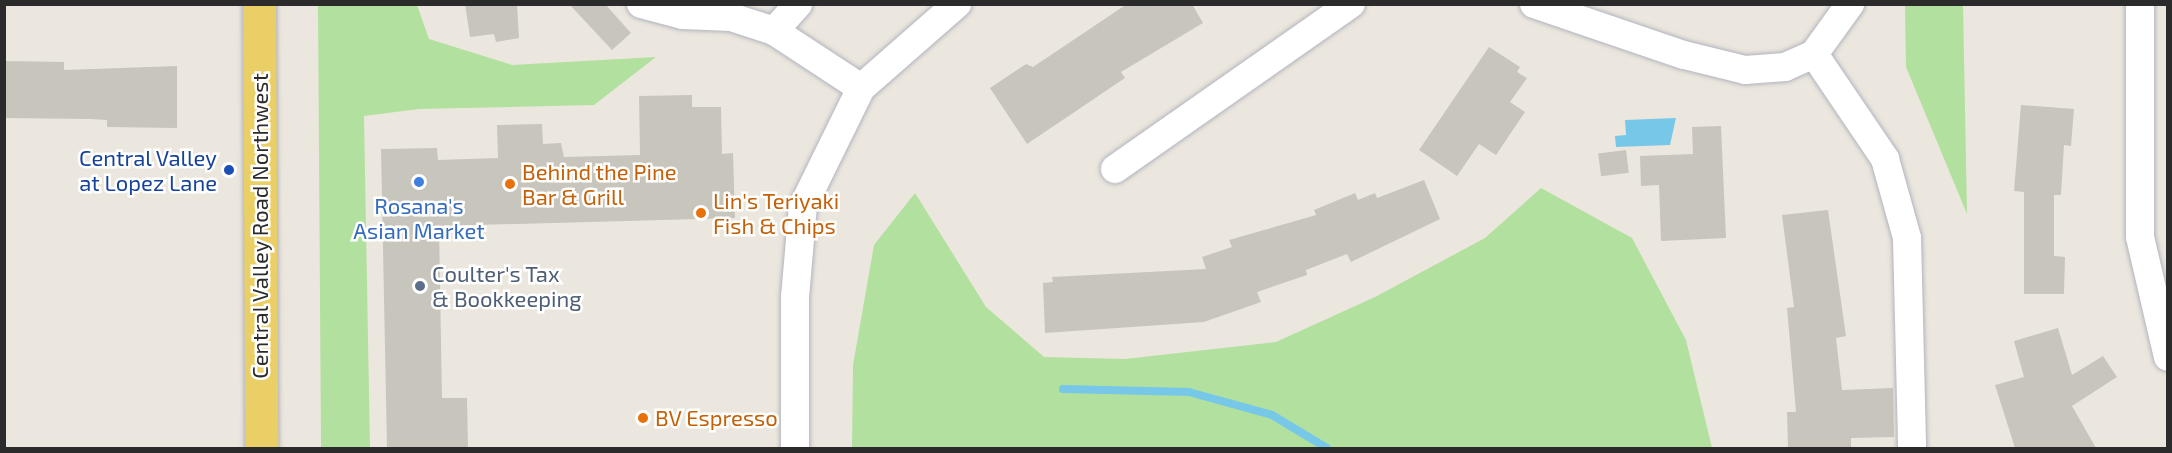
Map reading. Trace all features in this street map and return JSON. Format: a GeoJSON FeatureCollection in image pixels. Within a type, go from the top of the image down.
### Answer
{"type":"FeatureCollection","features":[{"type":"Feature","properties":{"kind":"main road","name":"Central Valley Road Northwest"},"geometry":{"type":"LineString","coordinates":[[259,4],[261,448]]}},
{"type":"Feature","properties":{"kind":"street"},"geometry":{"type":"LineString","coordinates":[[641,4],[683,15],[731,17],[774,31],[861,88]]}},
{"type":"Feature","properties":{"kind":"street"},"geometry":{"type":"LineString","coordinates":[[774,31],[798,4]]}},
{"type":"Feature","properties":{"kind":"street"},"geometry":{"type":"LineString","coordinates":[[795,448],[795,297],[803,206],[861,88],[957,4]]}},
{"type":"Feature","properties":{"kind":"street"},"geometry":{"type":"LineString","coordinates":[[1115,170],[1351,4]]}},
{"type":"Feature","properties":{"kind":"street"},"geometry":{"type":"LineString","coordinates":[[1534,4],[1684,55],[1745,70],[1785,67],[1814,54],[1850,4]]}},
{"type":"Feature","properties":{"kind":"street"},"geometry":{"type":"LineString","coordinates":[[2140,4],[2140,237],[2168,357]]}},
{"type":"Feature","properties":{"kind":"street"},"geometry":{"type":"LineString","coordinates":[[1814,54],[1885,159],[1907,238],[1912,448]]}},
{"type":"Feature","properties":{"kind":"green space"},"geometry":{"type":"Polygon","coordinates":[[[318,5],[417,5],[429,39],[512,65],[656,57],[594,105],[419,109],[364,116],[370,448],[321,448],[318,5]]]}},
{"type":"Feature","properties":{"kind":"green space"},"geometry":{"type":"Polygon","coordinates":[[[1905,5],[1963,5],[1967,214],[1906,67],[1905,5]]]}},
{"type":"Feature","properties":{"kind":"green space"},"geometry":{"type":"Polygon","coordinates":[[[1541,188],[1632,238],[1686,340],[1712,448],[852,448],[853,365],[874,245],[915,193],[986,307],[1044,357],[1125,359],[1276,342],[1375,297],[1485,238],[1541,188]]]}},
{"type":"Feature","properties":{"kind":"water"},"geometry":{"type":"Polygon","coordinates":[[[1676,118],[1670,145],[1616,147],[1615,136],[1626,135],[1625,120],[1676,118]]]}},
{"type":"Feature","properties":{"kind":"building"},"geometry":{"type":"Polygon","coordinates":[[[465,4],[517,4],[519,38],[496,42],[494,34],[470,37],[465,4]]]}},
{"type":"Feature","properties":{"kind":"building"},"geometry":{"type":"Polygon","coordinates":[[[569,4],[605,4],[631,33],[612,50],[569,4]]]}},
{"type":"Feature","properties":{"kind":"building"},"geometry":{"type":"Polygon","coordinates":[[[1127,4],[1192,4],[1203,23],[1121,72],[1125,78],[1027,144],[990,88],[1026,64],[1033,67],[1127,4]]]}},
{"type":"Feature","properties":{"kind":"building"},"geometry":{"type":"Polygon","coordinates":[[[1489,47],[1520,67],[1517,72],[1527,78],[1510,102],[1525,112],[1496,155],[1479,144],[1457,176],[1419,150],[1489,47]]]}},
{"type":"Feature","properties":{"kind":"building"},"geometry":{"type":"Polygon","coordinates":[[[4,61],[64,62],[64,70],[177,66],[177,128],[107,127],[107,120],[90,119],[4,118],[4,61]]]}},
{"type":"Feature","properties":{"kind":"building"},"geometry":{"type":"Polygon","coordinates":[[[692,95],[692,107],[721,107],[722,154],[733,153],[735,218],[439,226],[442,398],[467,398],[468,448],[387,448],[381,149],[437,148],[438,160],[498,158],[497,125],[542,124],[543,144],[561,143],[564,157],[640,155],[639,96],[692,95]]]}},
{"type":"Feature","properties":{"kind":"building"},"geometry":{"type":"Polygon","coordinates":[[[2021,105],[2074,109],[2071,146],[2064,145],[2061,195],[2054,195],[2054,256],[2065,257],[2064,294],[2024,294],[2024,192],[2014,191],[2021,105]]]}},
{"type":"Feature","properties":{"kind":"building"},"geometry":{"type":"Polygon","coordinates":[[[1721,126],[1726,238],[1661,241],[1659,185],[1641,186],[1640,156],[1693,154],[1692,127],[1721,126]]]}},
{"type":"Feature","properties":{"kind":"building"},"geometry":{"type":"Polygon","coordinates":[[[1626,150],[1629,173],[1601,176],[1598,153],[1626,150]]]}},
{"type":"Feature","properties":{"kind":"building"},"geometry":{"type":"Polygon","coordinates":[[[1424,180],[1440,219],[1351,262],[1347,254],[1306,270],[1307,275],[1257,292],[1261,302],[1204,322],[1045,333],[1043,283],[1053,282],[1052,277],[1206,269],[1202,257],[1232,247],[1229,240],[1316,215],[1314,210],[1355,193],[1358,200],[1375,193],[1377,198],[1424,180]]]}},
{"type":"Feature","properties":{"kind":"building"},"geometry":{"type":"Polygon","coordinates":[[[1828,210],[1846,336],[1836,338],[1842,390],[1893,388],[1894,437],[1851,438],[1851,448],[1788,448],[1787,412],[1796,412],[1787,308],[1794,307],[1782,215],[1828,210]]]}},
{"type":"Feature","properties":{"kind":"building"},"geometry":{"type":"Polygon","coordinates":[[[2058,328],[2072,375],[2103,356],[2117,377],[2072,406],[2096,448],[2015,448],[1995,385],[2024,377],[2014,341],[2058,328]]]}},
{"type":"Feature","properties":{"kind":"waterway"},"geometry":{"type":"LineString","coordinates":[[1063,389],[1189,392],[1272,415],[1327,448]]}},
{"type":"Feature","properties":{"kind":"place","name":"Central Valley at Lopez Lane"},"geometry":{"type":"Point","coordinates":[229,170]}},
{"type":"Feature","properties":{"kind":"place","name":"Rosana's Asian Market"},"geometry":{"type":"Point","coordinates":[419,182]}},
{"type":"Feature","properties":{"kind":"place","name":"Behind the Pine Bar & Grill"},"geometry":{"type":"Point","coordinates":[510,184]}},
{"type":"Feature","properties":{"kind":"place","name":"Lin's Teriyaki Fish & Chips"},"geometry":{"type":"Point","coordinates":[701,213]}},
{"type":"Feature","properties":{"kind":"place","name":"Coulter's Tax & Bookkeeping"},"geometry":{"type":"Point","coordinates":[420,286]}},
{"type":"Feature","properties":{"kind":"place","name":"BV Espresso"},"geometry":{"type":"Point","coordinates":[643,418]}}]}
